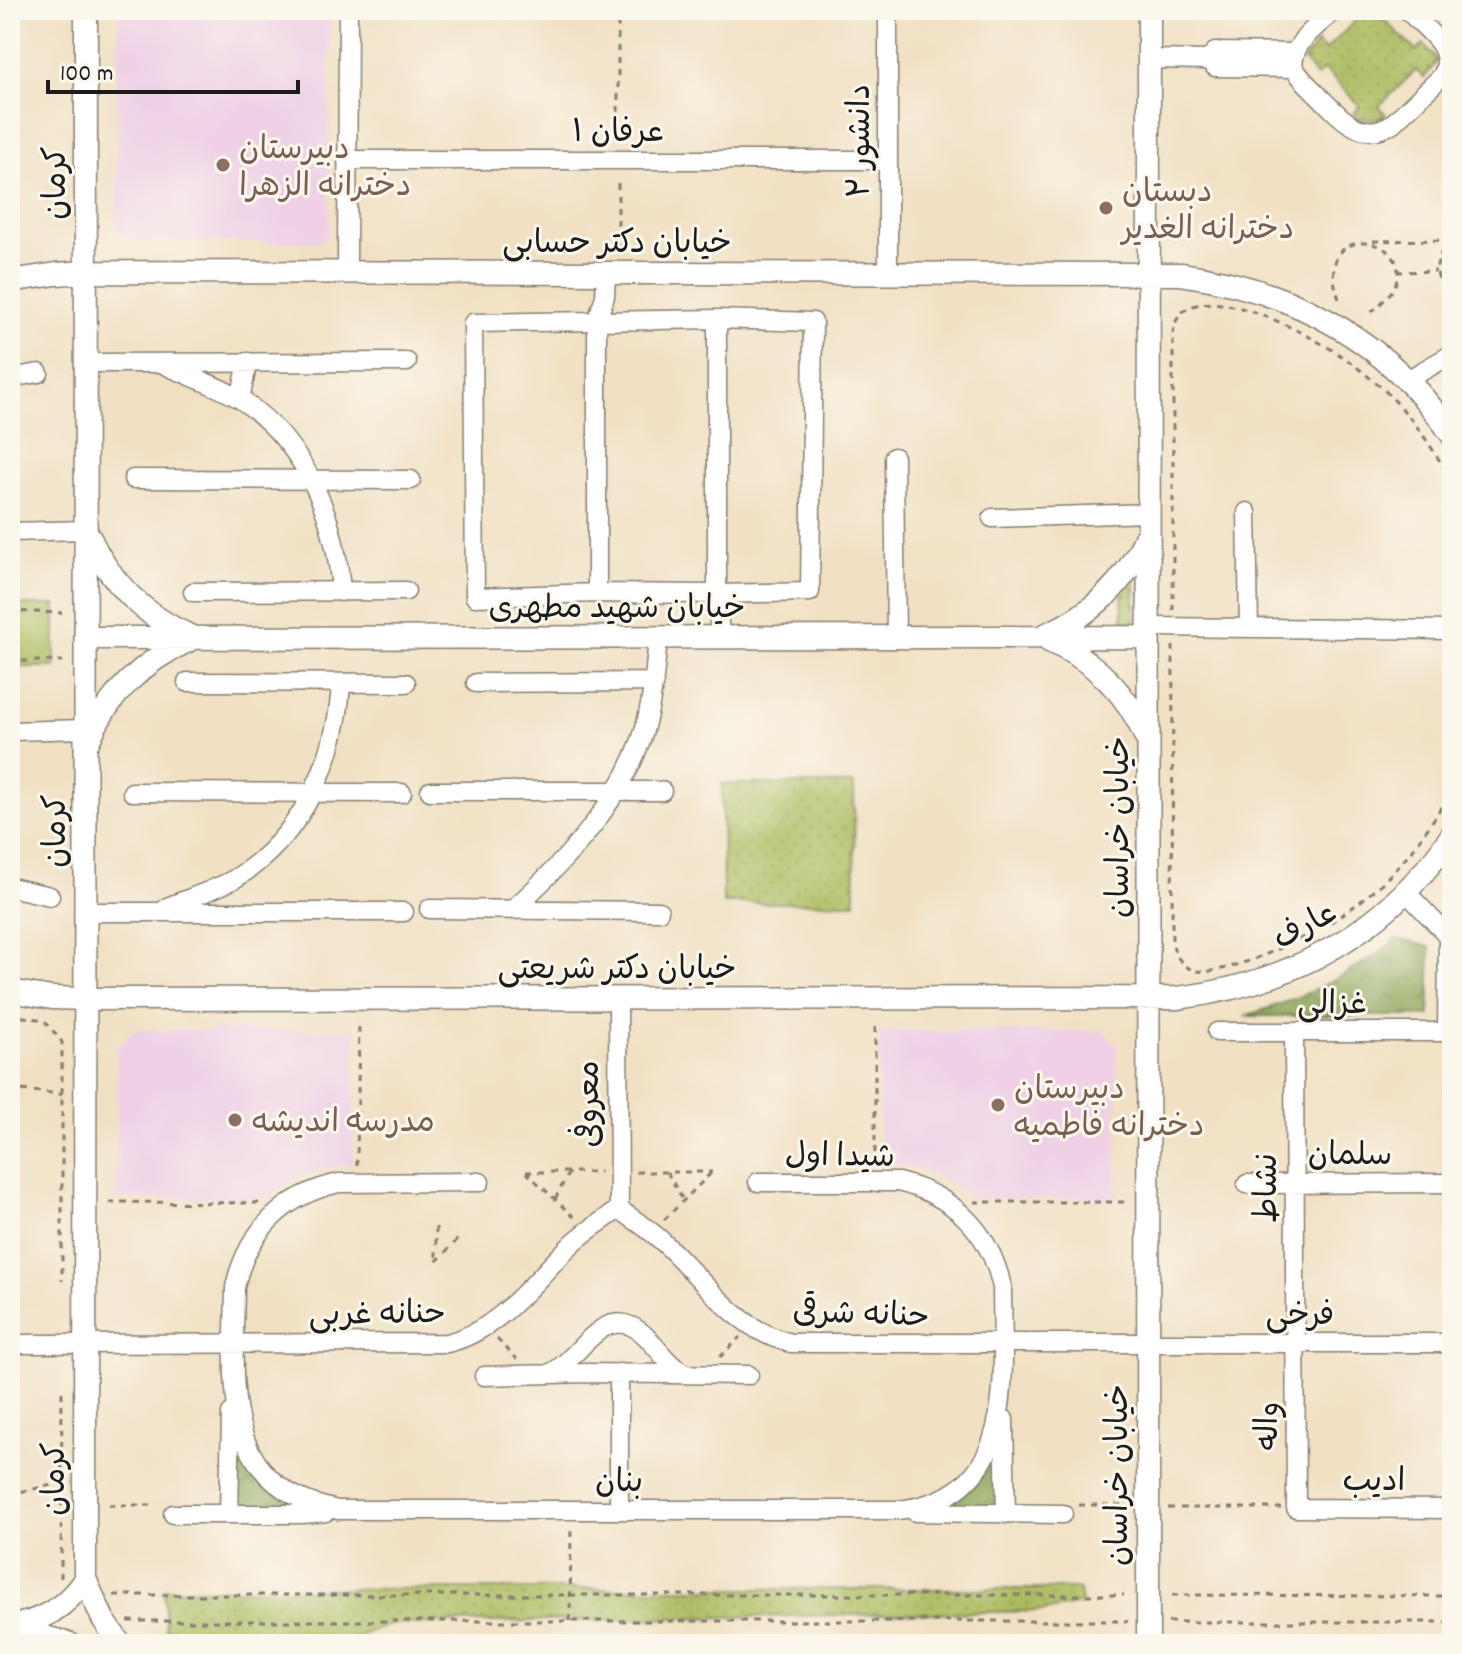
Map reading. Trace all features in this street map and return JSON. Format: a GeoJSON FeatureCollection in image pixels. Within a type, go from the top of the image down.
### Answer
{"type":"FeatureCollection","features":[{"type":"Feature","properties":{"kind":"street","name":"کرمان"},"geometry":{"type":"LineString","coordinates":[[86,10],[85,1579],[96,1606],[120,1644]]}},
{"type":"Feature","properties":{"kind":"street"},"geometry":{"type":"LineString","coordinates":[[347,273],[348,10]]}},
{"type":"Feature","properties":{"kind":"street","name":"دانشور ۲"},"geometry":{"type":"LineString","coordinates":[[888,10],[888,273]]}},
{"type":"Feature","properties":{"kind":"street","name":"خیابان خراسان"},"geometry":{"type":"LineString","coordinates":[[1148,1633],[1149,10]]}},
{"type":"Feature","properties":{"kind":"street"},"geometry":{"type":"LineString","coordinates":[[1294,60],[1335,10]]}},
{"type":"Feature","properties":{"kind":"street"},"geometry":{"type":"LineString","coordinates":[[1149,59],[1208,60],[1215,52],[1294,60],[1346,123],[1370,132],[1393,123],[1449,61],[1407,10]]}},
{"type":"Feature","properties":{"kind":"street","name":"عرفان ۱"},"geometry":{"type":"LineString","coordinates":[[348,160],[888,160]]}},
{"type":"Feature","properties":{"kind":"street","name":"خیابان دکتر حسابی"},"geometry":{"type":"LineString","coordinates":[[10,281],[86,272],[1149,273]]}},
{"type":"Feature","properties":{"kind":"street"},"geometry":{"type":"LineString","coordinates":[[597,593],[597,321],[605,296],[606,273]]}},
{"type":"Feature","properties":{"kind":"street"},"geometry":{"type":"LineString","coordinates":[[1149,273],[1211,278],[1256,289],[1300,305],[1354,335],[1407,380],[1452,435]]}},
{"type":"Feature","properties":{"kind":"street"},"geometry":{"type":"LineString","coordinates":[[717,319],[717,594],[720,637]]}},
{"type":"Feature","properties":{"kind":"street"},"geometry":{"type":"LineString","coordinates":[[717,319],[813,322],[810,592],[475,597],[473,323],[597,321],[717,319]]}},
{"type":"Feature","properties":{"kind":"street"},"geometry":{"type":"LineString","coordinates":[[1407,380],[1452,354]]}},
{"type":"Feature","properties":{"kind":"street"},"geometry":{"type":"LineString","coordinates":[[240,399],[248,362]]}},
{"type":"Feature","properties":{"kind":"street"},"geometry":{"type":"LineString","coordinates":[[86,363],[407,362]]}},
{"type":"Feature","properties":{"kind":"street"},"geometry":{"type":"LineString","coordinates":[[158,363],[240,399],[288,443],[312,480],[326,511],[336,545],[341,592]]}},
{"type":"Feature","properties":{"kind":"street"},"geometry":{"type":"LineString","coordinates":[[10,378],[39,373]]}},
{"type":"Feature","properties":{"kind":"street"},"geometry":{"type":"LineString","coordinates":[[894,457],[896,637]]}},
{"type":"Feature","properties":{"kind":"street"},"geometry":{"type":"LineString","coordinates":[[133,479],[411,480]]}},
{"type":"Feature","properties":{"kind":"street"},"geometry":{"type":"LineString","coordinates":[[1247,512],[1249,628]]}},
{"type":"Feature","properties":{"kind":"street"},"geometry":{"type":"LineString","coordinates":[[992,518],[1149,521],[1127,571],[1107,595],[1076,620],[1040,637]]}},
{"type":"Feature","properties":{"kind":"street"},"geometry":{"type":"LineString","coordinates":[[10,532],[86,530],[104,565],[129,595],[153,616],[194,638]]}},
{"type":"Feature","properties":{"kind":"street"},"geometry":{"type":"LineString","coordinates":[[193,592],[406,591]]}},
{"type":"Feature","properties":{"kind":"street"},"geometry":{"type":"LineString","coordinates":[[1149,632],[1173,627],[1452,630]]}},
{"type":"Feature","properties":{"kind":"street","name":"خیابان شهید مطهری"},"geometry":{"type":"LineString","coordinates":[[86,638],[1040,637],[1149,632]]}},
{"type":"Feature","properties":{"kind":"street"},"geometry":{"type":"LineString","coordinates":[[1040,637],[1076,654],[1107,679],[1127,703],[1149,746]]}},
{"type":"Feature","properties":{"kind":"street"},"geometry":{"type":"LineString","coordinates":[[10,731],[86,738],[129,681],[159,656],[194,638]]}},
{"type":"Feature","properties":{"kind":"street"},"geometry":{"type":"LineString","coordinates":[[512,910],[571,852],[616,791],[641,740],[654,682],[658,638]]}},
{"type":"Feature","properties":{"kind":"street"},"geometry":{"type":"LineString","coordinates":[[187,682],[406,683]]}},
{"type":"Feature","properties":{"kind":"street"},"geometry":{"type":"LineString","coordinates":[[476,683],[654,682]]}},
{"type":"Feature","properties":{"kind":"street"},"geometry":{"type":"LineString","coordinates":[[158,911],[234,879],[287,832],[313,793],[331,750],[341,683]]}},
{"type":"Feature","properties":{"kind":"street"},"geometry":{"type":"LineString","coordinates":[[430,791],[662,791]]}},
{"type":"Feature","properties":{"kind":"street"},"geometry":{"type":"LineString","coordinates":[[132,792],[402,793]]}},
{"type":"Feature","properties":{"kind":"street","name":"عارف"},"geometry":{"type":"LineString","coordinates":[[1148,1000],[1223,991],[1268,979],[1351,938],[1406,892],[1452,835]]}},
{"type":"Feature","properties":{"kind":"street"},"geometry":{"type":"LineString","coordinates":[[234,879],[252,912]]}},
{"type":"Feature","properties":{"kind":"street"},"geometry":{"type":"LineString","coordinates":[[546,879],[565,910]]}},
{"type":"Feature","properties":{"kind":"street"},"geometry":{"type":"LineString","coordinates":[[10,887],[50,896]]}},
{"type":"Feature","properties":{"kind":"street","name":"غزالی"},"geometry":{"type":"LineString","coordinates":[[1217,1032],[1450,1032],[1450,938],[1406,892]]}},
{"type":"Feature","properties":{"kind":"street"},"geometry":{"type":"LineString","coordinates":[[429,909],[659,911]]}},
{"type":"Feature","properties":{"kind":"street"},"geometry":{"type":"LineString","coordinates":[[85,912],[404,912]]}},
{"type":"Feature","properties":{"kind":"street","name":"خیابان دکتر شریعتی"},"geometry":{"type":"LineString","coordinates":[[10,991],[52,998],[86,999],[1148,1000]]}},
{"type":"Feature","properties":{"kind":"street","name":"معروفی"},"geometry":{"type":"LineString","coordinates":[[618,999],[619,1209]]}},
{"type":"Feature","properties":{"kind":"street","name":"نشاط"},"geometry":{"type":"LineString","coordinates":[[1294,1032],[1296,1343]]}},
{"type":"Feature","properties":{"kind":"street","name":"بنان"},"geometry":{"type":"LineString","coordinates":[[480,1182],[339,1183],[309,1191],[270,1218],[244,1256],[235,1287],[234,1387],[238,1423],[259,1465],[294,1495],[338,1510],[897,1510],[928,1504],[943,1498],[969,1479],[984,1460],[994,1438],[1002,1396],[1002,1344]]}},
{"type":"Feature","properties":{"kind":"street","name":"شیدا اول"},"geometry":{"type":"LineString","coordinates":[[758,1182],[898,1182],[929,1191],[943,1199],[977,1229],[993,1256],[1002,1287],[1002,1344]]}},
{"type":"Feature","properties":{"kind":"street","name":"سلمان"},"geometry":{"type":"LineString","coordinates":[[1247,1184],[1452,1183]]}},
{"type":"Feature","properties":{"kind":"street","name":"حنانه غربی"},"geometry":{"type":"LineString","coordinates":[[10,1344],[436,1344],[468,1337],[497,1319],[576,1240],[619,1209]]}},
{"type":"Feature","properties":{"kind":"street","name":"حنانه شرقی"},"geometry":{"type":"LineString","coordinates":[[619,1209],[662,1240],[741,1319],[769,1337],[801,1344],[1148,1344]]}},
{"type":"Feature","properties":{"kind":"street"},"geometry":{"type":"LineString","coordinates":[[545,1375],[571,1359],[599,1329],[618,1323],[637,1329],[676,1369],[691,1375]]}},
{"type":"Feature","properties":{"kind":"street","name":"واله"},"geometry":{"type":"LineString","coordinates":[[1290,1508],[1296,1343]]}},
{"type":"Feature","properties":{"kind":"street","name":"فرخی"},"geometry":{"type":"LineString","coordinates":[[1148,1344],[1452,1343]]}},
{"type":"Feature","properties":{"kind":"street"},"geometry":{"type":"LineString","coordinates":[[571,1359],[577,1369],[587,1373]]}},
{"type":"Feature","properties":{"kind":"street"},"geometry":{"type":"LineString","coordinates":[[649,1373],[659,1369],[665,1359]]}},
{"type":"Feature","properties":{"kind":"street"},"geometry":{"type":"LineString","coordinates":[[484,1376],[587,1373],[749,1375]]}},
{"type":"Feature","properties":{"kind":"street"},"geometry":{"type":"LineString","coordinates":[[619,1373],[619,1510]]}},
{"type":"Feature","properties":{"kind":"street"},"geometry":{"type":"LineString","coordinates":[[229,1514],[229,1437],[234,1387]]}},
{"type":"Feature","properties":{"kind":"street"},"geometry":{"type":"LineString","coordinates":[[1002,1396],[1007,1444],[1006,1514]]}},
{"type":"Feature","properties":{"kind":"street","name":"ادیب"},"geometry":{"type":"LineString","coordinates":[[1290,1508],[1452,1509]]}},
{"type":"Feature","properties":{"kind":"street"},"geometry":{"type":"LineString","coordinates":[[173,1514],[302,1514],[338,1510]]}},
{"type":"Feature","properties":{"kind":"street"},"geometry":{"type":"LineString","coordinates":[[897,1510],[939,1514],[1063,1514]]}},
{"type":"Feature","properties":{"kind":"street"},"geometry":{"type":"LineString","coordinates":[[10,1626],[49,1614],[70,1598],[85,1579]]}},
{"type":"Feature","properties":{"kind":"street"},"geometry":{"type":"LineString","coordinates":[[10,1626],[70,1644]]}},
{"type":"Feature","properties":{"kind":"path"},"geometry":{"type":"LineString","coordinates":[[618,10],[618,147]]}},
{"type":"Feature","properties":{"kind":"path"},"geometry":{"type":"LineString","coordinates":[[618,173],[618,249]]}},
{"type":"Feature","properties":{"kind":"path"},"geometry":{"type":"LineString","coordinates":[[1365,241],[1375,243],[1391,254],[1397,272],[1392,291],[1367,316]]}},
{"type":"Feature","properties":{"kind":"path"},"geometry":{"type":"LineString","coordinates":[[1339,299],[1334,284],[1334,264],[1346,247],[1365,241],[1452,241]]}},
{"type":"Feature","properties":{"kind":"path"},"geometry":{"type":"LineString","coordinates":[[1452,241],[1441,253],[1436,271],[1442,288],[1452,297]]}},
{"type":"Feature","properties":{"kind":"path"},"geometry":{"type":"LineString","coordinates":[[1397,272],[1436,271]]}},
{"type":"Feature","properties":{"kind":"path"},"geometry":{"type":"LineString","coordinates":[[1452,482],[1423,434],[1405,412],[1340,355],[1263,316],[1207,302],[1191,305],[1180,314],[1173,333],[1172,940],[1178,959],[1189,968],[1204,971],[1260,957],[1313,933],[1383,882],[1437,815],[1452,788]]}},
{"type":"Feature","properties":{"kind":"path"},"geometry":{"type":"LineString","coordinates":[[10,611],[62,613]]}},
{"type":"Feature","properties":{"kind":"path"},"geometry":{"type":"LineString","coordinates":[[10,661],[62,661]]}},
{"type":"Feature","properties":{"kind":"path"},"geometry":{"type":"LineString","coordinates":[[10,1015],[44,1020],[62,1042],[62,1281]]}},
{"type":"Feature","properties":{"kind":"path"},"geometry":{"type":"LineString","coordinates":[[357,1169],[359,1023]]}},
{"type":"Feature","properties":{"kind":"path"},"geometry":{"type":"LineString","coordinates":[[875,1023],[875,1169]]}},
{"type":"Feature","properties":{"kind":"path"},"geometry":{"type":"LineString","coordinates":[[10,1089],[62,1094]]}},
{"type":"Feature","properties":{"kind":"path"},"geometry":{"type":"LineString","coordinates":[[576,1219],[526,1172],[600,1172]]}},
{"type":"Feature","properties":{"kind":"path"},"geometry":{"type":"LineString","coordinates":[[555,1199],[569,1172]]}},
{"type":"Feature","properties":{"kind":"path"},"geometry":{"type":"LineString","coordinates":[[635,1172],[712,1172],[663,1220]]}},
{"type":"Feature","properties":{"kind":"path"},"geometry":{"type":"LineString","coordinates":[[667,1172],[683,1200]]}},
{"type":"Feature","properties":{"kind":"path"},"geometry":{"type":"LineString","coordinates":[[109,1202],[266,1203]]}},
{"type":"Feature","properties":{"kind":"path"},"geometry":{"type":"LineString","coordinates":[[970,1202],[1125,1202]]}},
{"type":"Feature","properties":{"kind":"path"},"geometry":{"type":"LineString","coordinates":[[436,1227],[436,1262],[459,1238]]}},
{"type":"Feature","properties":{"kind":"path"},"geometry":{"type":"LineString","coordinates":[[712,1364],[740,1337]]}},
{"type":"Feature","properties":{"kind":"path"},"geometry":{"type":"LineString","coordinates":[[496,1338],[522,1364]]}},
{"type":"Feature","properties":{"kind":"path"},"geometry":{"type":"LineString","coordinates":[[61,1579],[62,1389]]}},
{"type":"Feature","properties":{"kind":"path"},"geometry":{"type":"LineString","coordinates":[[10,1494],[61,1483],[85,1482]]}},
{"type":"Feature","properties":{"kind":"path"},"geometry":{"type":"LineString","coordinates":[[1148,1508],[1290,1508]]}},
{"type":"Feature","properties":{"kind":"path"},"geometry":{"type":"LineString","coordinates":[[570,1621],[571,1523]]}},
{"type":"Feature","properties":{"kind":"path"},"geometry":{"type":"LineString","coordinates":[[114,1595],[1124,1595]]}},
{"type":"Feature","properties":{"kind":"path"},"geometry":{"type":"LineString","coordinates":[[1172,1595],[1452,1596]]}},
{"type":"Feature","properties":{"kind":"path"},"geometry":{"type":"LineString","coordinates":[[124,1621],[570,1621],[1148,1633],[1452,1622]]}},
{"type":"Feature","properties":{"kind":"shaded area","name":"دبیرستان دخترانه الزهرا"},"geometry":{"type":"Polygon","coordinates":[[[118,10],[330,10],[329,235],[321,242],[131,242],[117,231],[118,10]]]}},
{"type":"Feature","properties":{"kind":"shaded area","name":"مدرسه اندیشه"},"geometry":{"type":"Polygon","coordinates":[[[134,1030],[355,1030],[353,1165],[339,1165],[301,1176],[265,1199],[117,1198],[117,1048],[134,1030]]]}},
{"type":"Feature","properties":{"kind":"shaded area","name":"دبیرستان دخترانه فاطمیه"},"geometry":{"type":"Polygon","coordinates":[[[879,1031],[1103,1031],[1117,1046],[1117,1198],[972,1199],[952,1184],[920,1169],[879,1165],[879,1031]]]}},
{"type":"Feature","properties":{"kind":"green space"},"geometry":{"type":"Polygon","coordinates":[[[1357,10],[1384,10],[1380,15],[1416,51],[1424,44],[1437,61],[1424,78],[1416,70],[1379,106],[1386,115],[1374,119],[1353,114],[1360,106],[1324,69],[1316,77],[1304,60],[1317,43],[1325,51],[1361,15],[1357,10]]]}},
{"type":"Feature","properties":{"kind":"green space"},"geometry":{"type":"Polygon","coordinates":[[[1135,572],[1135,622],[1123,622],[1122,590],[1135,572]]]}},
{"type":"Feature","properties":{"kind":"green space"},"geometry":{"type":"Polygon","coordinates":[[[10,605],[55,605],[55,667],[10,667],[10,605]]]}},
{"type":"Feature","properties":{"kind":"green space"},"geometry":{"type":"Polygon","coordinates":[[[722,784],[854,784],[855,903],[723,903],[722,784]]]}},
{"type":"Feature","properties":{"kind":"green space"},"geometry":{"type":"Polygon","coordinates":[[[1397,939],[1430,947],[1430,1016],[1245,1016],[1325,985],[1397,939]]]}},
{"type":"Feature","properties":{"kind":"green space"},"geometry":{"type":"Polygon","coordinates":[[[234,1437],[261,1479],[280,1496],[302,1509],[233,1509],[234,1437]]]}},
{"type":"Feature","properties":{"kind":"green space"},"geometry":{"type":"Polygon","coordinates":[[[1002,1443],[1001,1509],[947,1506],[979,1479],[1002,1443]]]}},
{"type":"Feature","properties":{"kind":"green space"},"geometry":{"type":"Polygon","coordinates":[[[164,1589],[1079,1589],[1081,1604],[1043,1611],[391,1624],[337,1644],[180,1644],[166,1636],[164,1589]]]}},
{"type":"Feature","properties":{"kind":"place","name":"دبیرستان دخترانه الزهرا"},"geometry":{"type":"Point","coordinates":[223,165]}},
{"type":"Feature","properties":{"kind":"place","name":"دبستان دخترانه الغدیر"},"geometry":{"type":"Point","coordinates":[1106,208]}},
{"type":"Feature","properties":{"kind":"place","name":"دبیرستان دخترانه فاطمیه"},"geometry":{"type":"Point","coordinates":[998,1105]}},
{"type":"Feature","properties":{"kind":"place","name":"مدرسه اندیشه"},"geometry":{"type":"Point","coordinates":[235,1120]}}]}
